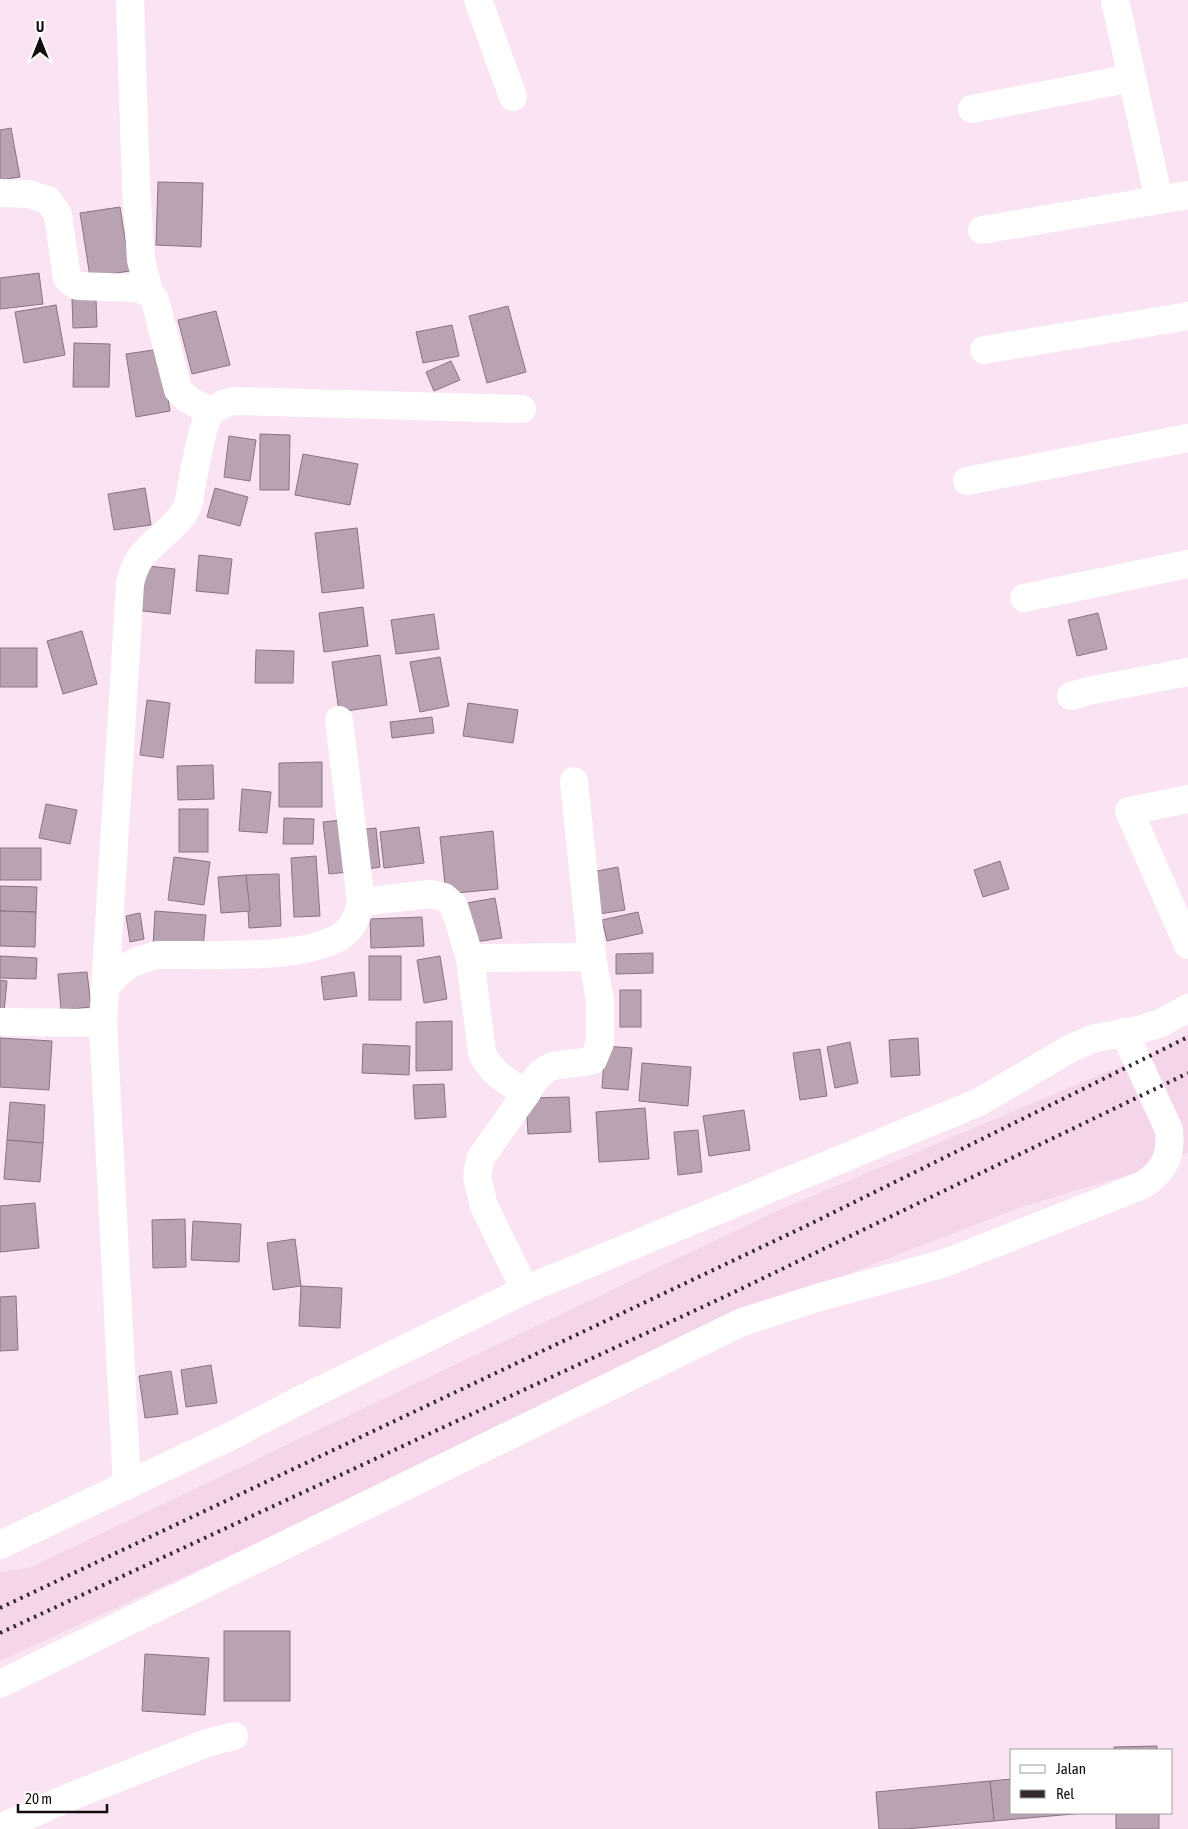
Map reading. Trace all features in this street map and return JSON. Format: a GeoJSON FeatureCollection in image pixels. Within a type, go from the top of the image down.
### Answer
{"type":"FeatureCollection","features":[{"type":"Feature","properties":{"kind":"street"},"geometry":{"type":"LineString","coordinates":[[130,0],[136,187],[141,260],[149,292],[155,300],[178,390],[186,398],[210,412]]}},
{"type":"Feature","properties":{"kind":"street"},"geometry":{"type":"LineString","coordinates":[[478,0],[513,97]]}},
{"type":"Feature","properties":{"kind":"street"},"geometry":{"type":"LineString","coordinates":[[1115,0],[1159,200]]}},
{"type":"Feature","properties":{"kind":"street"},"geometry":{"type":"LineString","coordinates":[[972,109],[1132,78]]}},
{"type":"Feature","properties":{"kind":"street"},"geometry":{"type":"LineString","coordinates":[[0,193],[29,194],[48,200],[58,215],[66,278],[77,286],[136,288],[149,292]]}},
{"type":"Feature","properties":{"kind":"street"},"geometry":{"type":"LineString","coordinates":[[982,230],[1188,195]]}},
{"type":"Feature","properties":{"kind":"street"},"geometry":{"type":"LineString","coordinates":[[984,350],[1188,316]]}},
{"type":"Feature","properties":{"kind":"street"},"geometry":{"type":"LineString","coordinates":[[127,1486],[104,1023],[130,584],[134,566],[145,551],[180,519],[188,505],[203,432],[210,412],[224,403],[236,400],[522,409]]}},
{"type":"Feature","properties":{"kind":"street"},"geometry":{"type":"LineString","coordinates":[[967,481],[1188,438]]}},
{"type":"Feature","properties":{"kind":"street"},"geometry":{"type":"LineString","coordinates":[[1024,598],[1188,564]]}},
{"type":"Feature","properties":{"kind":"street"},"geometry":{"type":"LineString","coordinates":[[1071,696],[1188,672]]}},
{"type":"Feature","properties":{"kind":"street"},"geometry":{"type":"LineString","coordinates":[[106,988],[121,970],[136,960],[157,955],[288,953],[318,945],[340,936],[358,918],[361,902],[339,720]]}},
{"type":"Feature","properties":{"kind":"street"},"geometry":{"type":"LineString","coordinates":[[525,1290],[484,1206],[477,1177],[480,1159],[541,1072],[548,1066],[561,1062],[593,1060],[597,1055],[600,1043],[600,1000],[592,957],[574,781]]}},
{"type":"Feature","properties":{"kind":"street"},"geometry":{"type":"LineString","coordinates":[[1188,799],[1129,811],[1188,945]]}},
{"type":"Feature","properties":{"kind":"street"},"geometry":{"type":"LineString","coordinates":[[361,902],[430,894],[444,897],[454,906],[470,958],[482,1053],[487,1064],[496,1074],[526,1094]]}},
{"type":"Feature","properties":{"kind":"street"},"geometry":{"type":"LineString","coordinates":[[470,958],[592,957]]}},
{"type":"Feature","properties":{"kind":"street"},"geometry":{"type":"LineString","coordinates":[[0,1545],[127,1486],[525,1290],[781,1183],[904,1135],[979,1102],[1073,1047],[1095,1038],[1161,1023],[1188,1008]]}},
{"type":"Feature","properties":{"kind":"street"},"geometry":{"type":"LineString","coordinates":[[0,1022],[104,1023]]}},
{"type":"Feature","properties":{"kind":"street"},"geometry":{"type":"LineString","coordinates":[[0,1684],[742,1322],[820,1297],[942,1264],[1141,1186],[1161,1170],[1180,1144],[1169,1130],[1124,1032]]}},
{"type":"Feature","properties":{"kind":"street"},"geometry":{"type":"LineString","coordinates":[[0,1828],[72,1796],[207,1743],[234,1736]]}},
{"type":"Feature","properties":{"kind":"shaded area"},"geometry":{"type":"Polygon","coordinates":[[[1188,1034],[1188,1152],[1155,1167],[1021,1207],[817,1286],[0,1661],[0,1572],[29,1568],[777,1211],[1166,1047],[1188,1034]]]}},
{"type":"Feature","properties":{"kind":"building"},"geometry":{"type":"Polygon","coordinates":[[[11,128],[20,177],[0,180],[0,130],[11,128]]]}},
{"type":"Feature","properties":{"kind":"building"},"geometry":{"type":"Polygon","coordinates":[[[158,182],[203,183],[201,247],[156,245],[158,182]]]}},
{"type":"Feature","properties":{"kind":"building"},"geometry":{"type":"Polygon","coordinates":[[[120,207],[130,271],[90,277],[80,213],[120,207]]]}},
{"type":"Feature","properties":{"kind":"building"},"geometry":{"type":"Polygon","coordinates":[[[39,273],[43,304],[0,309],[0,278],[39,273]]]}},
{"type":"Feature","properties":{"kind":"building"},"geometry":{"type":"Polygon","coordinates":[[[72,299],[96,299],[97,327],[73,328],[72,299]]]}},
{"type":"Feature","properties":{"kind":"building"},"geometry":{"type":"Polygon","coordinates":[[[56,305],[65,355],[24,363],[15,312],[56,305]]]}},
{"type":"Feature","properties":{"kind":"building"},"geometry":{"type":"Polygon","coordinates":[[[508,306],[526,372],[487,383],[469,316],[508,306]]]}},
{"type":"Feature","properties":{"kind":"building"},"geometry":{"type":"Polygon","coordinates":[[[216,311],[230,365],[192,374],[178,320],[216,311]]]}},
{"type":"Feature","properties":{"kind":"building"},"geometry":{"type":"Polygon","coordinates":[[[452,325],[459,356],[423,363],[416,332],[452,325]]]}},
{"type":"Feature","properties":{"kind":"building"},"geometry":{"type":"Polygon","coordinates":[[[74,343],[110,344],[109,387],[73,387],[74,343]]]}},
{"type":"Feature","properties":{"kind":"building"},"geometry":{"type":"Polygon","coordinates":[[[160,349],[170,411],[136,417],[126,354],[160,349]]]}},
{"type":"Feature","properties":{"kind":"building"},"geometry":{"type":"Polygon","coordinates":[[[451,361],[460,380],[434,391],[426,372],[451,361]]]}},
{"type":"Feature","properties":{"kind":"building"},"geometry":{"type":"Polygon","coordinates":[[[260,434],[290,435],[289,490],[260,490],[260,434]]]}},
{"type":"Feature","properties":{"kind":"building"},"geometry":{"type":"Polygon","coordinates":[[[229,436],[256,440],[250,481],[224,477],[229,436]]]}},
{"type":"Feature","properties":{"kind":"building"},"geometry":{"type":"Polygon","coordinates":[[[303,454],[358,464],[350,505],[295,495],[303,454]]]}},
{"type":"Feature","properties":{"kind":"building"},"geometry":{"type":"Polygon","coordinates":[[[145,488],[151,525],[114,530],[108,494],[145,488]]]}},
{"type":"Feature","properties":{"kind":"building"},"geometry":{"type":"Polygon","coordinates":[[[215,488],[248,497],[240,526],[207,517],[215,488]]]}},
{"type":"Feature","properties":{"kind":"building"},"geometry":{"type":"Polygon","coordinates":[[[357,528],[364,588],[322,593],[315,533],[357,528]]]}},
{"type":"Feature","properties":{"kind":"building"},"geometry":{"type":"Polygon","coordinates":[[[199,555],[232,559],[228,594],[196,591],[199,555]]]}},
{"type":"Feature","properties":{"kind":"building"},"geometry":{"type":"Polygon","coordinates":[[[139,565],[175,569],[170,614],[134,610],[139,565]]]}},
{"type":"Feature","properties":{"kind":"building"},"geometry":{"type":"Polygon","coordinates":[[[363,607],[368,646],[324,652],[319,613],[363,607]]]}},
{"type":"Feature","properties":{"kind":"building"},"geometry":{"type":"Polygon","coordinates":[[[1098,613],[1107,649],[1077,656],[1068,620],[1098,613]]]}},
{"type":"Feature","properties":{"kind":"building"},"geometry":{"type":"Polygon","coordinates":[[[434,614],[439,649],[396,654],[391,620],[434,614]]]}},
{"type":"Feature","properties":{"kind":"building"},"geometry":{"type":"Polygon","coordinates":[[[82,631],[97,684],[63,694],[47,641],[82,631]]]}},
{"type":"Feature","properties":{"kind":"building"},"geometry":{"type":"Polygon","coordinates":[[[0,648],[37,648],[37,687],[0,687],[0,648]]]}},
{"type":"Feature","properties":{"kind":"building"},"geometry":{"type":"Polygon","coordinates":[[[256,650],[294,651],[293,683],[255,683],[256,650]]]}},
{"type":"Feature","properties":{"kind":"building"},"geometry":{"type":"Polygon","coordinates":[[[380,655],[387,705],[339,712],[332,662],[380,655]]]}},
{"type":"Feature","properties":{"kind":"building"},"geometry":{"type":"Polygon","coordinates":[[[440,657],[449,706],[420,712],[410,662],[440,657]]]}},
{"type":"Feature","properties":{"kind":"building"},"geometry":{"type":"Polygon","coordinates":[[[147,700],[170,703],[163,758],[140,755],[147,700]]]}},
{"type":"Feature","properties":{"kind":"building"},"geometry":{"type":"Polygon","coordinates":[[[468,703],[518,710],[513,743],[463,736],[468,703]]]}},
{"type":"Feature","properties":{"kind":"building"},"geometry":{"type":"Polygon","coordinates":[[[432,717],[434,733],[392,738],[390,722],[432,717]]]}},
{"type":"Feature","properties":{"kind":"building"},"geometry":{"type":"Polygon","coordinates":[[[322,762],[322,807],[279,807],[279,763],[322,762]]]}},
{"type":"Feature","properties":{"kind":"building"},"geometry":{"type":"Polygon","coordinates":[[[213,765],[214,799],[178,800],[177,766],[213,765]]]}},
{"type":"Feature","properties":{"kind":"building"},"geometry":{"type":"Polygon","coordinates":[[[242,789],[271,792],[267,833],[239,831],[242,789]]]}},
{"type":"Feature","properties":{"kind":"building"},"geometry":{"type":"Polygon","coordinates":[[[46,804],[77,810],[70,844],[39,838],[46,804]]]}},
{"type":"Feature","properties":{"kind":"building"},"geometry":{"type":"Polygon","coordinates":[[[179,809],[208,809],[208,852],[179,852],[179,809]]]}},
{"type":"Feature","properties":{"kind":"building"},"geometry":{"type":"Polygon","coordinates":[[[284,818],[314,819],[313,844],[283,844],[284,818]]]}},
{"type":"Feature","properties":{"kind":"building"},"geometry":{"type":"Polygon","coordinates":[[[342,820],[348,872],[329,874],[323,822],[342,820]]]}},
{"type":"Feature","properties":{"kind":"building"},"geometry":{"type":"Polygon","coordinates":[[[419,827],[424,863],[384,868],[380,832],[419,827]]]}},
{"type":"Feature","properties":{"kind":"building"},"geometry":{"type":"Polygon","coordinates":[[[376,828],[380,867],[362,870],[357,830],[376,828]]]}},
{"type":"Feature","properties":{"kind":"building"},"geometry":{"type":"Polygon","coordinates":[[[493,831],[498,889],[446,894],[440,837],[493,831]]]}},
{"type":"Feature","properties":{"kind":"building"},"geometry":{"type":"Polygon","coordinates":[[[0,848],[41,848],[41,880],[0,880],[0,848]]]}},
{"type":"Feature","properties":{"kind":"building"},"geometry":{"type":"Polygon","coordinates":[[[316,856],[320,916],[294,917],[291,858],[316,856]]]}},
{"type":"Feature","properties":{"kind":"building"},"geometry":{"type":"Polygon","coordinates":[[[174,857],[210,862],[204,905],[168,900],[174,857]]]}},
{"type":"Feature","properties":{"kind":"building"},"geometry":{"type":"Polygon","coordinates":[[[1000,861],[1009,889],[983,897],[974,870],[1000,861]]]}},
{"type":"Feature","properties":{"kind":"building"},"geometry":{"type":"Polygon","coordinates":[[[618,867],[625,910],[599,914],[592,872],[618,867]]]}},
{"type":"Feature","properties":{"kind":"building"},"geometry":{"type":"Polygon","coordinates":[[[279,874],[281,926],[249,928],[246,875],[279,874]]]}},
{"type":"Feature","properties":{"kind":"building"},"geometry":{"type":"Polygon","coordinates":[[[246,875],[250,911],[221,913],[218,877],[246,875]]]}},
{"type":"Feature","properties":{"kind":"building"},"geometry":{"type":"Polygon","coordinates":[[[0,886],[37,887],[36,912],[0,911],[0,886]]]}},
{"type":"Feature","properties":{"kind":"building"},"geometry":{"type":"Polygon","coordinates":[[[495,898],[502,938],[468,943],[461,904],[495,898]]]}},
{"type":"Feature","properties":{"kind":"building"},"geometry":{"type":"Polygon","coordinates":[[[0,911],[36,912],[35,947],[0,946],[0,911]]]}},
{"type":"Feature","properties":{"kind":"building"},"geometry":{"type":"Polygon","coordinates":[[[155,911],[206,915],[203,949],[153,946],[155,911]]]}},
{"type":"Feature","properties":{"kind":"building"},"geometry":{"type":"Polygon","coordinates":[[[638,912],[643,933],[607,941],[602,920],[638,912]]]}},
{"type":"Feature","properties":{"kind":"building"},"geometry":{"type":"Polygon","coordinates":[[[140,913],[144,939],[130,942],[126,916],[140,913]]]}},
{"type":"Feature","properties":{"kind":"building"},"geometry":{"type":"Polygon","coordinates":[[[422,917],[424,946],[371,948],[370,919],[422,917]]]}},
{"type":"Feature","properties":{"kind":"building"},"geometry":{"type":"Polygon","coordinates":[[[653,953],[653,973],[616,974],[616,954],[653,953]]]}},
{"type":"Feature","properties":{"kind":"building"},"geometry":{"type":"Polygon","coordinates":[[[0,956],[37,958],[36,979],[0,978],[0,956]]]}},
{"type":"Feature","properties":{"kind":"building"},"geometry":{"type":"Polygon","coordinates":[[[369,956],[401,956],[401,1000],[369,1000],[369,956]]]}},
{"type":"Feature","properties":{"kind":"building"},"geometry":{"type":"Polygon","coordinates":[[[440,956],[447,999],[424,1003],[417,960],[440,956]]]}},
{"type":"Feature","properties":{"kind":"building"},"geometry":{"type":"Polygon","coordinates":[[[87,972],[91,1007],[61,1010],[58,974],[87,972]]]}},
{"type":"Feature","properties":{"kind":"building"},"geometry":{"type":"Polygon","coordinates":[[[354,972],[357,996],[324,1000],[321,977],[354,972]]]}},
{"type":"Feature","properties":{"kind":"building"},"geometry":{"type":"Polygon","coordinates":[[[0,980],[7,981],[4,1013],[0,1012],[0,980]]]}},
{"type":"Feature","properties":{"kind":"building"},"geometry":{"type":"Polygon","coordinates":[[[620,990],[641,990],[641,1027],[620,1027],[620,990]]]}},
{"type":"Feature","properties":{"kind":"building"},"geometry":{"type":"Polygon","coordinates":[[[452,1021],[452,1070],[416,1071],[416,1022],[452,1021]]]}},
{"type":"Feature","properties":{"kind":"building"},"geometry":{"type":"Polygon","coordinates":[[[0,1038],[52,1041],[49,1090],[0,1087],[0,1038]]]}},
{"type":"Feature","properties":{"kind":"building"},"geometry":{"type":"Polygon","coordinates":[[[918,1038],[920,1075],[891,1077],[889,1040],[918,1038]]]}},
{"type":"Feature","properties":{"kind":"building"},"geometry":{"type":"Polygon","coordinates":[[[850,1042],[858,1083],[835,1088],[827,1047],[850,1042]]]}},
{"type":"Feature","properties":{"kind":"building"},"geometry":{"type":"Polygon","coordinates":[[[363,1044],[410,1046],[409,1075],[362,1073],[363,1044]]]}},
{"type":"Feature","properties":{"kind":"building"},"geometry":{"type":"Polygon","coordinates":[[[605,1046],[632,1048],[628,1090],[602,1088],[605,1046]]]}},
{"type":"Feature","properties":{"kind":"building"},"geometry":{"type":"Polygon","coordinates":[[[820,1049],[827,1096],[800,1100],[793,1053],[820,1049]]]}},
{"type":"Feature","properties":{"kind":"building"},"geometry":{"type":"Polygon","coordinates":[[[642,1063],[691,1067],[688,1106],[639,1101],[642,1063]]]}},
{"type":"Feature","properties":{"kind":"building"},"geometry":{"type":"Polygon","coordinates":[[[444,1084],[446,1117],[415,1119],[413,1085],[444,1084]]]}},
{"type":"Feature","properties":{"kind":"building"},"geometry":{"type":"Polygon","coordinates":[[[569,1097],[571,1132],[528,1134],[526,1098],[569,1097]]]}},
{"type":"Feature","properties":{"kind":"building"},"geometry":{"type":"Polygon","coordinates":[[[10,1102],[45,1105],[43,1143],[7,1140],[10,1102]]]}},
{"type":"Feature","properties":{"kind":"building"},"geometry":{"type":"Polygon","coordinates":[[[645,1108],[649,1159],[599,1162],[596,1112],[645,1108]]]}},
{"type":"Feature","properties":{"kind":"building"},"geometry":{"type":"Polygon","coordinates":[[[744,1110],[750,1150],[709,1156],[703,1116],[744,1110]]]}},
{"type":"Feature","properties":{"kind":"building"},"geometry":{"type":"Polygon","coordinates":[[[698,1130],[702,1172],[678,1175],[674,1132],[698,1130]]]}},
{"type":"Feature","properties":{"kind":"building"},"geometry":{"type":"Polygon","coordinates":[[[7,1140],[43,1143],[40,1182],[4,1179],[7,1140]]]}},
{"type":"Feature","properties":{"kind":"building"},"geometry":{"type":"Polygon","coordinates":[[[35,1203],[39,1248],[0,1252],[0,1206],[35,1203]]]}},
{"type":"Feature","properties":{"kind":"building"},"geometry":{"type":"Polygon","coordinates":[[[185,1219],[186,1267],[153,1268],[152,1220],[185,1219]]]}},
{"type":"Feature","properties":{"kind":"building"},"geometry":{"type":"Polygon","coordinates":[[[193,1221],[241,1224],[239,1262],[191,1260],[193,1221]]]}},
{"type":"Feature","properties":{"kind":"building"},"geometry":{"type":"Polygon","coordinates":[[[295,1239],[301,1286],[273,1290],[267,1243],[295,1239]]]}},
{"type":"Feature","properties":{"kind":"building"},"geometry":{"type":"Polygon","coordinates":[[[301,1286],[342,1288],[340,1328],[299,1326],[301,1286]]]}},
{"type":"Feature","properties":{"kind":"building"},"geometry":{"type":"Polygon","coordinates":[[[16,1296],[18,1350],[0,1351],[0,1297],[16,1296]]]}},
{"type":"Feature","properties":{"kind":"building"},"geometry":{"type":"Polygon","coordinates":[[[211,1365],[217,1403],[186,1407],[181,1370],[211,1365]]]}},
{"type":"Feature","properties":{"kind":"building"},"geometry":{"type":"Polygon","coordinates":[[[171,1371],[178,1414],[145,1418],[139,1376],[171,1371]]]}},
{"type":"Feature","properties":{"kind":"building"},"geometry":{"type":"Polygon","coordinates":[[[224,1631],[290,1631],[290,1701],[224,1701],[224,1631]]]}},
{"type":"Feature","properties":{"kind":"building"},"geometry":{"type":"Polygon","coordinates":[[[145,1654],[209,1658],[205,1715],[142,1711],[145,1654]]]}},
{"type":"Feature","properties":{"kind":"building"},"geometry":{"type":"Polygon","coordinates":[[[1157,1746],[1157,1749],[1114,1749],[1114,1747],[1157,1746]]]}},
{"type":"Feature","properties":{"kind":"building"},"geometry":{"type":"Polygon","coordinates":[[[1010,1779],[1010,1814],[1074,1814],[994,1821],[990,1781],[1010,1779]]]}},
{"type":"Feature","properties":{"kind":"building"},"geometry":{"type":"Polygon","coordinates":[[[990,1781],[994,1821],[906,1829],[879,1829],[876,1792],[990,1781]]]}},
{"type":"Feature","properties":{"kind":"building"},"geometry":{"type":"Polygon","coordinates":[[[1116,1814],[1159,1814],[1159,1829],[1116,1829],[1116,1814]]]}},
{"type":"Feature","properties":{"kind":"railway"},"geometry":{"type":"LineString","coordinates":[[0,1608],[806,1226],[1188,1037]]}},
{"type":"Feature","properties":{"kind":"railway"},"geometry":{"type":"LineString","coordinates":[[0,1633],[724,1297],[1188,1073]]}}]}
